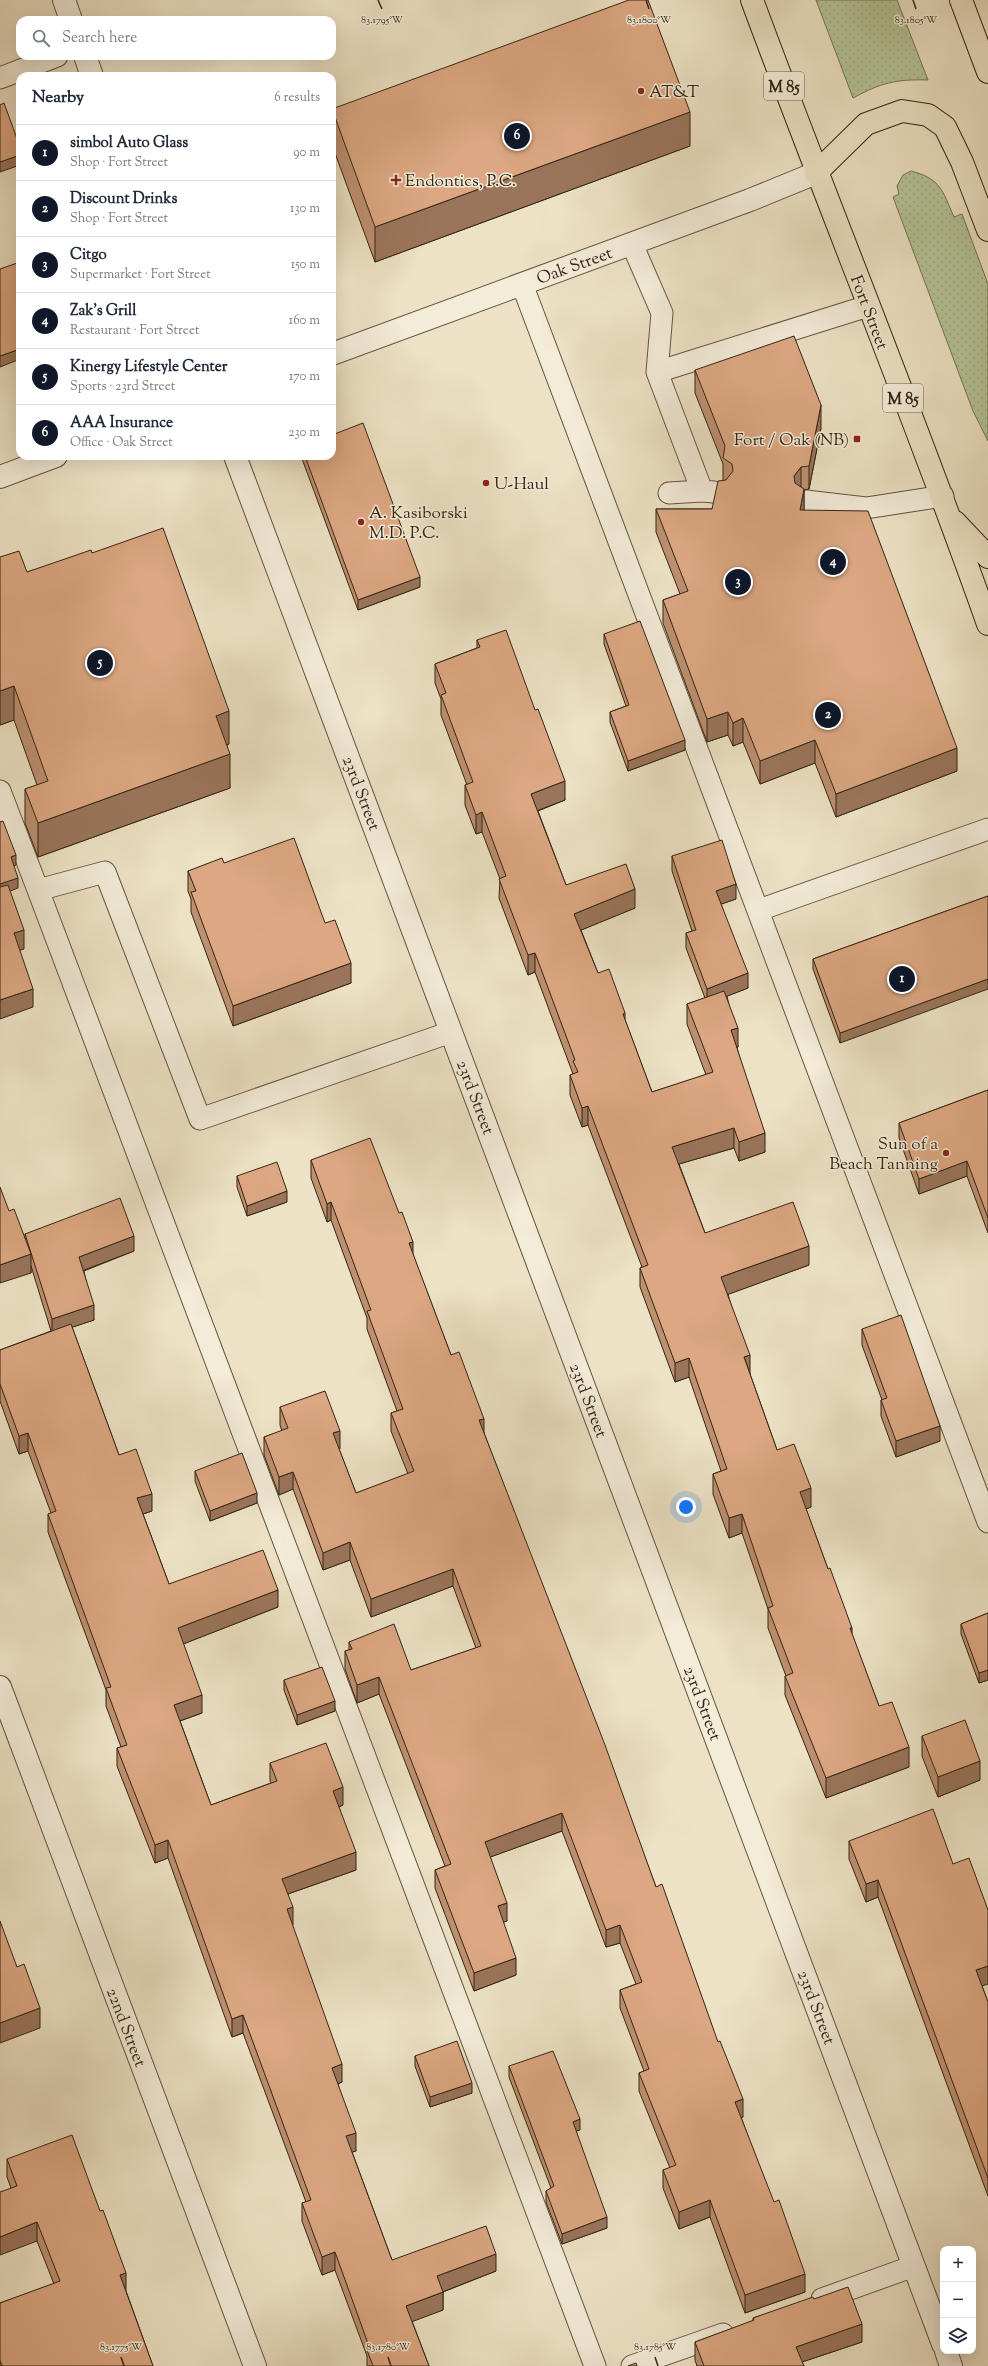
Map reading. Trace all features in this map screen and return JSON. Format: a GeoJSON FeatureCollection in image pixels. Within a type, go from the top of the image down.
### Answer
{"type":"FeatureCollection","features":[{"type":"Feature","properties":{"kind":"main road","name":"Fort Street"},"geometry":{"type":"LineString","coordinates":[[752,0],[816,173],[943,496],[988,624]]}},
{"type":"Feature","properties":{"kind":"main road"},"geometry":{"type":"LineString","coordinates":[[961,0],[988,72]]}},
{"type":"Feature","properties":{"kind":"main road"},"geometry":{"type":"LineString","coordinates":[[816,173],[866,124],[902,111],[928,115],[946,127],[962,162],[988,230]]}},
{"type":"Feature","properties":{"kind":"main road"},"geometry":{"type":"LineString","coordinates":[[950,517],[988,557]]}},
{"type":"Feature","properties":{"kind":"street"},"geometry":{"type":"LineString","coordinates":[[64,0],[70,16]]}},
{"type":"Feature","properties":{"kind":"street"},"geometry":{"type":"LineString","coordinates":[[86,60],[91,72]]}},
{"type":"Feature","properties":{"kind":"street","name":"Oak Street"},"geometry":{"type":"LineString","coordinates":[[336,353],[750,200],[816,173]]}},
{"type":"Feature","properties":{"kind":"street"},"geometry":{"type":"LineString","coordinates":[[0,477],[45,460]]}},
{"type":"Feature","properties":{"kind":"street","name":"23rd Street"},"geometry":{"type":"LineString","coordinates":[[236,460],[940,2336]]}},
{"type":"Feature","properties":{"kind":"street","name":"22nd Street"},"geometry":{"type":"LineString","coordinates":[[0,1688],[255,2366]]}},
{"type":"Feature","properties":{"kind":"street"},"geometry":{"type":"LineString","coordinates":[[947,2354],[951,2366]]}},
{"type":"Feature","properties":{"kind":"lane"},"geometry":{"type":"LineString","coordinates":[[0,78],[47,60]]}},
{"type":"Feature","properties":{"kind":"lane"},"geometry":{"type":"LineString","coordinates":[[632,244],[662,313],[657,372],[711,492],[669,493]]}},
{"type":"Feature","properties":{"kind":"lane"},"geometry":{"type":"LineString","coordinates":[[522,284],[759,910],[988,1522]]}},
{"type":"Feature","properties":{"kind":"lane"},"geometry":{"type":"LineString","coordinates":[[657,372],[868,306]]}},
{"type":"Feature","properties":{"kind":"lane"},"geometry":{"type":"LineString","coordinates":[[806,502],[866,508],[943,496]]}},
{"type":"Feature","properties":{"kind":"lane"},"geometry":{"type":"LineString","coordinates":[[0,791],[595,2366]]}},
{"type":"Feature","properties":{"kind":"lane"},"geometry":{"type":"LineString","coordinates":[[759,910],[988,829]]}},
{"type":"Feature","properties":{"kind":"lane"},"geometry":{"type":"LineString","coordinates":[[38,890],[105,872],[200,1119],[451,1032]]}},
{"type":"Feature","properties":{"kind":"lane"},"geometry":{"type":"LineString","coordinates":[[805,2305],[914,2266]]}},
{"type":"Feature","properties":{"kind":"lane"},"geometry":{"type":"LineString","coordinates":[[632,2366],[745,2326]]}},
{"type":"Feature","properties":{"kind":"green space"},"geometry":{"type":"Polygon","coordinates":[[[816,0],[897,0],[928,80],[906,80],[880,85],[853,98],[816,0]]]}},
{"type":"Feature","properties":{"kind":"green space"},"geometry":{"type":"Polygon","coordinates":[[[911,171],[921,174],[935,182],[943,193],[954,217],[962,214],[988,284],[988,441],[973,411],[893,197],[899,194],[897,186],[903,175],[911,171]]]}},
{"type":"Feature","properties":{"kind":"building"},"geometry":{"type":"Polygon","coordinates":[[[629,0],[648,0],[690,112],[375,227],[336,120],[336,108],[629,0]]]}},
{"type":"Feature","properties":{"kind":"building"},"geometry":{"type":"Polygon","coordinates":[[[4,103],[16,136],[16,156],[0,162],[0,105],[4,103]]]}},
{"type":"Feature","properties":{"kind":"building"},"geometry":{"type":"Polygon","coordinates":[[[16,263],[16,350],[0,356],[0,269],[16,263]]]}},
{"type":"Feature","properties":{"kind":"building"},"geometry":{"type":"Polygon","coordinates":[[[794,336],[821,405],[809,466],[801,467],[794,476],[795,483],[804,489],[800,510],[868,511],[957,748],[836,794],[815,740],[760,761],[743,718],[733,723],[728,712],[707,719],[663,600],[688,591],[656,509],[712,509],[718,481],[726,480],[733,471],[732,464],[723,458],[725,446],[695,370],[794,336]]]}},
{"type":"Feature","properties":{"kind":"building","name":"A. Kasiborski M.D. P.C."},"geometry":{"type":"Polygon","coordinates":[[[363,423],[420,577],[358,600],[306,460],[336,460],[336,433],[363,423]]]}},
{"type":"Feature","properties":{"kind":"building"},"geometry":{"type":"Polygon","coordinates":[[[163,528],[229,711],[216,716],[230,754],[38,823],[25,789],[48,781],[14,686],[0,691],[0,557],[19,551],[27,572],[91,550],[92,553],[163,528]]]}},
{"type":"Feature","properties":{"kind":"building"},"geometry":{"type":"Polygon","coordinates":[[[640,621],[685,740],[628,761],[610,712],[629,705],[604,634],[640,621]]]}},
{"type":"Feature","properties":{"kind":"building"},"geometry":{"type":"Polygon","coordinates":[[[506,630],[535,710],[538,709],[565,781],[531,794],[566,885],[626,864],[635,889],[574,914],[598,973],[609,969],[625,1013],[623,1014],[652,1092],[713,1072],[687,1004],[724,991],[738,1028],[731,1030],[765,1133],[739,1142],[734,1128],[672,1147],[705,1233],[793,1202],[809,1246],[721,1277],[750,1355],[744,1357],[777,1450],[794,1444],[811,1488],[800,1492],[828,1569],[830,1568],[852,1628],[850,1628],[879,1706],[892,1702],[909,1747],[826,1778],[785,1676],[793,1673],[768,1608],[773,1606],[742,1514],[729,1518],[713,1474],[727,1469],[689,1358],[675,1363],[640,1268],[648,1265],[588,1106],[582,1108],[570,1075],[578,1072],[573,1061],[575,1060],[535,953],[528,955],[499,879],[506,876],[482,812],[476,815],[465,785],[473,782],[441,695],[446,693],[435,664],[480,647],[477,640],[506,630]]]}},
{"type":"Feature","properties":{"kind":"building"},"geometry":{"type":"Polygon","coordinates":[[[3,821],[16,855],[11,857],[18,878],[0,884],[0,822],[3,821]]]}},
{"type":"Feature","properties":{"kind":"building"},"geometry":{"type":"Polygon","coordinates":[[[294,838],[325,923],[335,920],[351,963],[233,1006],[191,892],[196,891],[188,871],[222,858],[224,863],[294,838]]]}},
{"type":"Feature","properties":{"kind":"building"},"geometry":{"type":"Polygon","coordinates":[[[722,840],[736,884],[716,891],[748,973],[707,989],[686,933],[696,930],[672,856],[722,840]]]}},
{"type":"Feature","properties":{"kind":"building"},"geometry":{"type":"Polygon","coordinates":[[[8,885],[24,930],[14,933],[33,989],[0,1000],[0,887],[8,885]]]}},
{"type":"Feature","properties":{"kind":"building"},"geometry":{"type":"Polygon","coordinates":[[[988,896],[988,979],[840,1033],[813,959],[988,896]]]}},
{"type":"Feature","properties":{"kind":"building","name":"Sun of a Beach Tanning"},"geometry":{"type":"Polygon","coordinates":[[[988,1090],[988,1218],[967,1161],[919,1179],[899,1123],[988,1090]]]}},
{"type":"Feature","properties":{"kind":"building"},"geometry":{"type":"Polygon","coordinates":[[[370,1138],[399,1213],[402,1212],[413,1242],[409,1243],[451,1355],[459,1352],[484,1419],[479,1420],[605,1745],[656,1887],[662,1884],[718,2042],[720,2041],[743,2099],[735,2102],[774,2202],[779,2200],[805,2274],[745,2295],[710,2200],[679,2212],[663,2170],[676,2165],[639,2073],[649,2069],[620,1990],[642,1982],[620,1925],[606,1930],[562,1813],[485,1842],[507,1903],[498,1906],[516,1958],[474,1973],[435,1870],[451,1864],[379,1677],[357,1685],[345,1651],[352,1649],[349,1642],[394,1624],[411,1670],[481,1646],[453,1569],[371,1599],[350,1542],[323,1553],[293,1472],[279,1477],[264,1437],[288,1428],[280,1407],[325,1391],[340,1431],[333,1433],[356,1493],[414,1471],[391,1413],[403,1409],[367,1311],[371,1310],[331,1202],[327,1204],[311,1160],[370,1138]]]}},
{"type":"Feature","properties":{"kind":"building"},"geometry":{"type":"Polygon","coordinates":[[[277,1162],[287,1191],[247,1206],[237,1176],[277,1162]]]}},
{"type":"Feature","properties":{"kind":"building"},"geometry":{"type":"Polygon","coordinates":[[[0,1187],[9,1211],[14,1209],[31,1254],[0,1265],[0,1187]]]}},
{"type":"Feature","properties":{"kind":"building"},"geometry":{"type":"Polygon","coordinates":[[[120,1198],[134,1236],[79,1257],[94,1305],[52,1319],[25,1234],[120,1198]]]}},
{"type":"Feature","properties":{"kind":"building"},"geometry":{"type":"Polygon","coordinates":[[[901,1315],[940,1426],[896,1441],[881,1400],[887,1398],[862,1329],[901,1315]]]}},
{"type":"Feature","properties":{"kind":"building"},"geometry":{"type":"Polygon","coordinates":[[[71,1324],[119,1455],[136,1449],[152,1494],[137,1498],[169,1584],[263,1550],[278,1590],[178,1628],[202,1695],[174,1705],[211,1805],[277,1781],[270,1763],[326,1743],[343,1787],[333,1791],[356,1852],[282,1879],[293,1907],[287,1909],[342,2064],[332,2068],[356,2133],[346,2136],[392,2260],[486,2226],[496,2254],[437,2276],[443,2292],[406,2306],[429,2366],[373,2366],[367,2350],[370,2349],[335,2252],[322,2257],[302,2203],[311,2200],[243,2015],[232,2019],[168,1840],[155,1845],[117,1748],[127,1745],[106,1688],[111,1687],[48,1514],[56,1511],[28,1433],[19,1436],[0,1384],[0,1350],[71,1324]]]}},
{"type":"Feature","properties":{"kind":"building"},"geometry":{"type":"Polygon","coordinates":[[[242,1453],[257,1493],[210,1511],[195,1471],[242,1453]]]}},
{"type":"Feature","properties":{"kind":"building"},"geometry":{"type":"Polygon","coordinates":[[[988,1613],[988,1670],[979,1673],[961,1624],[988,1613]]]}},
{"type":"Feature","properties":{"kind":"building"},"geometry":{"type":"Polygon","coordinates":[[[322,1667],[335,1701],[297,1715],[284,1680],[322,1667]]]}},
{"type":"Feature","properties":{"kind":"building"},"geometry":{"type":"Polygon","coordinates":[[[965,1720],[980,1761],[938,1777],[922,1736],[965,1720]]]}},
{"type":"Feature","properties":{"kind":"building"},"geometry":{"type":"Polygon","coordinates":[[[933,1809],[953,1864],[969,1858],[988,1910],[988,1966],[976,1970],[988,2002],[988,2178],[878,1880],[866,1884],[849,1841],[933,1809]]]}},
{"type":"Feature","properties":{"kind":"building"},"geometry":{"type":"Polygon","coordinates":[[[0,1921],[17,1967],[24,1964],[40,2008],[0,2023],[0,1921]]]}},
{"type":"Feature","properties":{"kind":"building"},"geometry":{"type":"Polygon","coordinates":[[[457,2041],[472,2083],[430,2097],[415,2056],[457,2041]]]}},
{"type":"Feature","properties":{"kind":"building"},"geometry":{"type":"Polygon","coordinates":[[[553,2051],[580,2119],[573,2122],[607,2217],[562,2234],[546,2191],[554,2186],[509,2066],[553,2051]]]}},
{"type":"Feature","properties":{"kind":"building"},"geometry":{"type":"Polygon","coordinates":[[[72,2135],[100,2211],[103,2210],[126,2273],[120,2275],[153,2366],[2,2366],[0,2360],[0,2303],[60,2281],[37,2222],[0,2237],[0,2192],[17,2186],[7,2159],[72,2135]]]}},
{"type":"Feature","properties":{"kind":"building"},"geometry":{"type":"Polygon","coordinates":[[[848,2287],[862,2324],[796,2347],[804,2366],[704,2366],[695,2342],[754,2320],[753,2318],[813,2297],[814,2299],[848,2287]]]}},
{"type":"Feature","properties":{"kind":"building"},"geometry":{"type":"Polygon","coordinates":[[[636,2363],[637,2366],[628,2366],[636,2363]]]}},
{"type":"Feature","properties":{"kind":"place","name":"AT&T"},"geometry":{"type":"Point","coordinates":[641,91]}},
{"type":"Feature","properties":{"kind":"place","name":"AAA Insurance"},"geometry":{"type":"Point","coordinates":[517,136]}},
{"type":"Feature","properties":{"kind":"place","name":"Endontics, P.C."},"geometry":{"type":"Point","coordinates":[396,180]}},
{"type":"Feature","properties":{"kind":"place","name":"Fort / Oak (NB)"},"geometry":{"type":"Point","coordinates":[857,439]}},
{"type":"Feature","properties":{"kind":"place","name":"U-Haul"},"geometry":{"type":"Point","coordinates":[486,483]}},
{"type":"Feature","properties":{"kind":"place","name":"A. Kasiborski M.D. P.C."},"geometry":{"type":"Point","coordinates":[361,522]}},
{"type":"Feature","properties":{"kind":"place","name":"Zak's Grill"},"geometry":{"type":"Point","coordinates":[833,562]}},
{"type":"Feature","properties":{"kind":"place","name":"Citgo"},"geometry":{"type":"Point","coordinates":[738,582]}},
{"type":"Feature","properties":{"kind":"place","name":"Kinergy Lifestyle Center"},"geometry":{"type":"Point","coordinates":[100,663]}},
{"type":"Feature","properties":{"kind":"place","name":"Discount Drinks"},"geometry":{"type":"Point","coordinates":[828,715]}},
{"type":"Feature","properties":{"kind":"place","name":"simbol Auto Glass"},"geometry":{"type":"Point","coordinates":[902,979]}},
{"type":"Feature","properties":{"kind":"place","name":"Sun of a Beach Tanning"},"geometry":{"type":"Point","coordinates":[946,1153]}}]}
